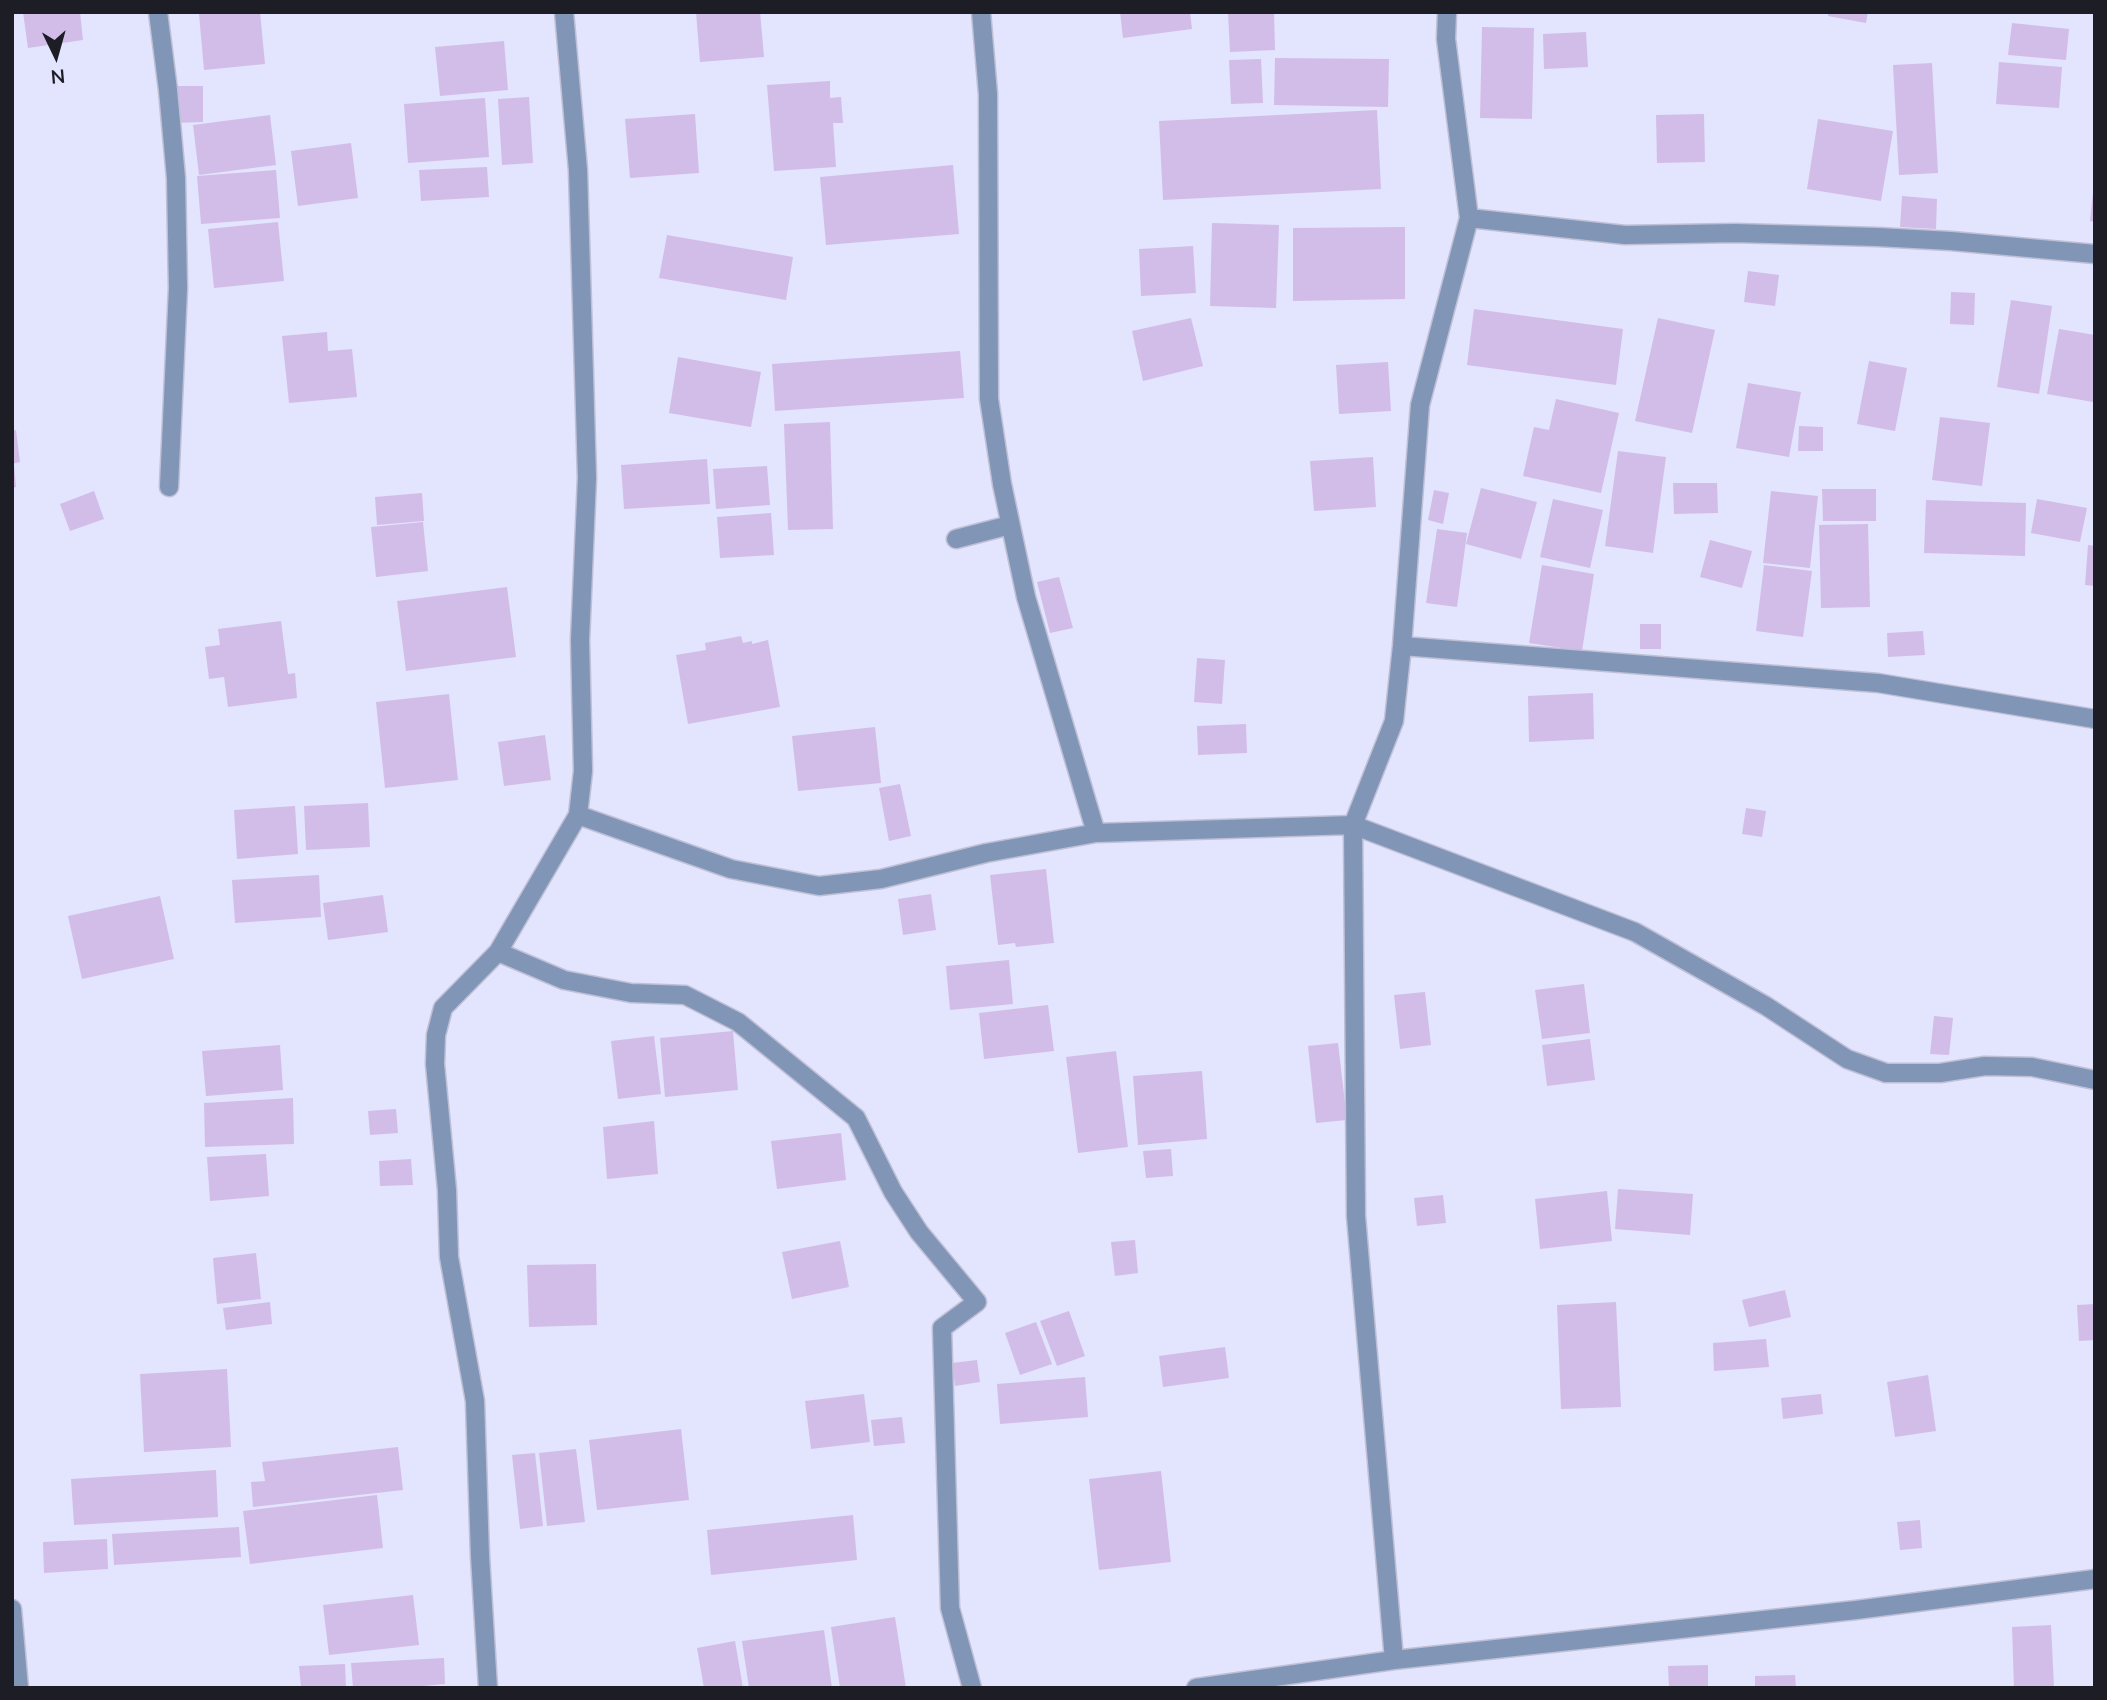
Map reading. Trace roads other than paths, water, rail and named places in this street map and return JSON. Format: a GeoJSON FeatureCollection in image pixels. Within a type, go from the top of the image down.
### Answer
{"type":"FeatureCollection","features":[{"type":"Feature","properties":{"kind":"street"},"geometry":{"type":"LineString","coordinates":[[158,12],[176,178],[177,288],[169,487]]}},
{"type":"Feature","properties":{"kind":"street"},"geometry":{"type":"LineString","coordinates":[[488,1688],[475,1401],[449,1257],[436,1035],[443,1008],[498,952],[578,815],[583,771],[580,640],[587,478],[578,170],[564,12]]}},
{"type":"Feature","properties":{"kind":"street"},"geometry":{"type":"LineString","coordinates":[[981,12],[988,94],[989,399],[1010,525],[1030,610],[1096,832]]}},
{"type":"Feature","properties":{"kind":"street"},"geometry":{"type":"LineString","coordinates":[[1394,1660],[1356,1216],[1353,825],[1394,721],[1420,405],[1469,218],[1446,39],[1447,12]]}},
{"type":"Feature","properties":{"kind":"street"},"geometry":{"type":"LineString","coordinates":[[1469,218],[1625,235],[1735,233],[1877,237],[2095,254]]}},
{"type":"Feature","properties":{"kind":"street"},"geometry":{"type":"LineString","coordinates":[[956,539],[1010,525]]}},
{"type":"Feature","properties":{"kind":"street"},"geometry":{"type":"LineString","coordinates":[[1402,646],[1878,683],[2095,719]]}},
{"type":"Feature","properties":{"kind":"street"},"geometry":{"type":"LineString","coordinates":[[578,815],[730,869],[819,886],[881,879],[986,853],[1096,832],[1353,825],[1635,932],[1766,1006],[1847,1059],[1886,1073],[1940,1073],[1984,1066],[2032,1066],[2095,1080]]}},
{"type":"Feature","properties":{"kind":"street"},"geometry":{"type":"LineString","coordinates":[[498,952],[564,980],[631,993],[685,995],[738,1022],[856,1118],[893,1192],[919,1232],[977,1302],[942,1328],[950,1608],[972,1688]]}},
{"type":"Feature","properties":{"kind":"street"},"geometry":{"type":"LineString","coordinates":[[1196,1688],[1394,1660],[1856,1610],[2095,1579]]}},
{"type":"Feature","properties":{"kind":"street"},"geometry":{"type":"LineString","coordinates":[[12,1609],[19,1688]]}}]}
